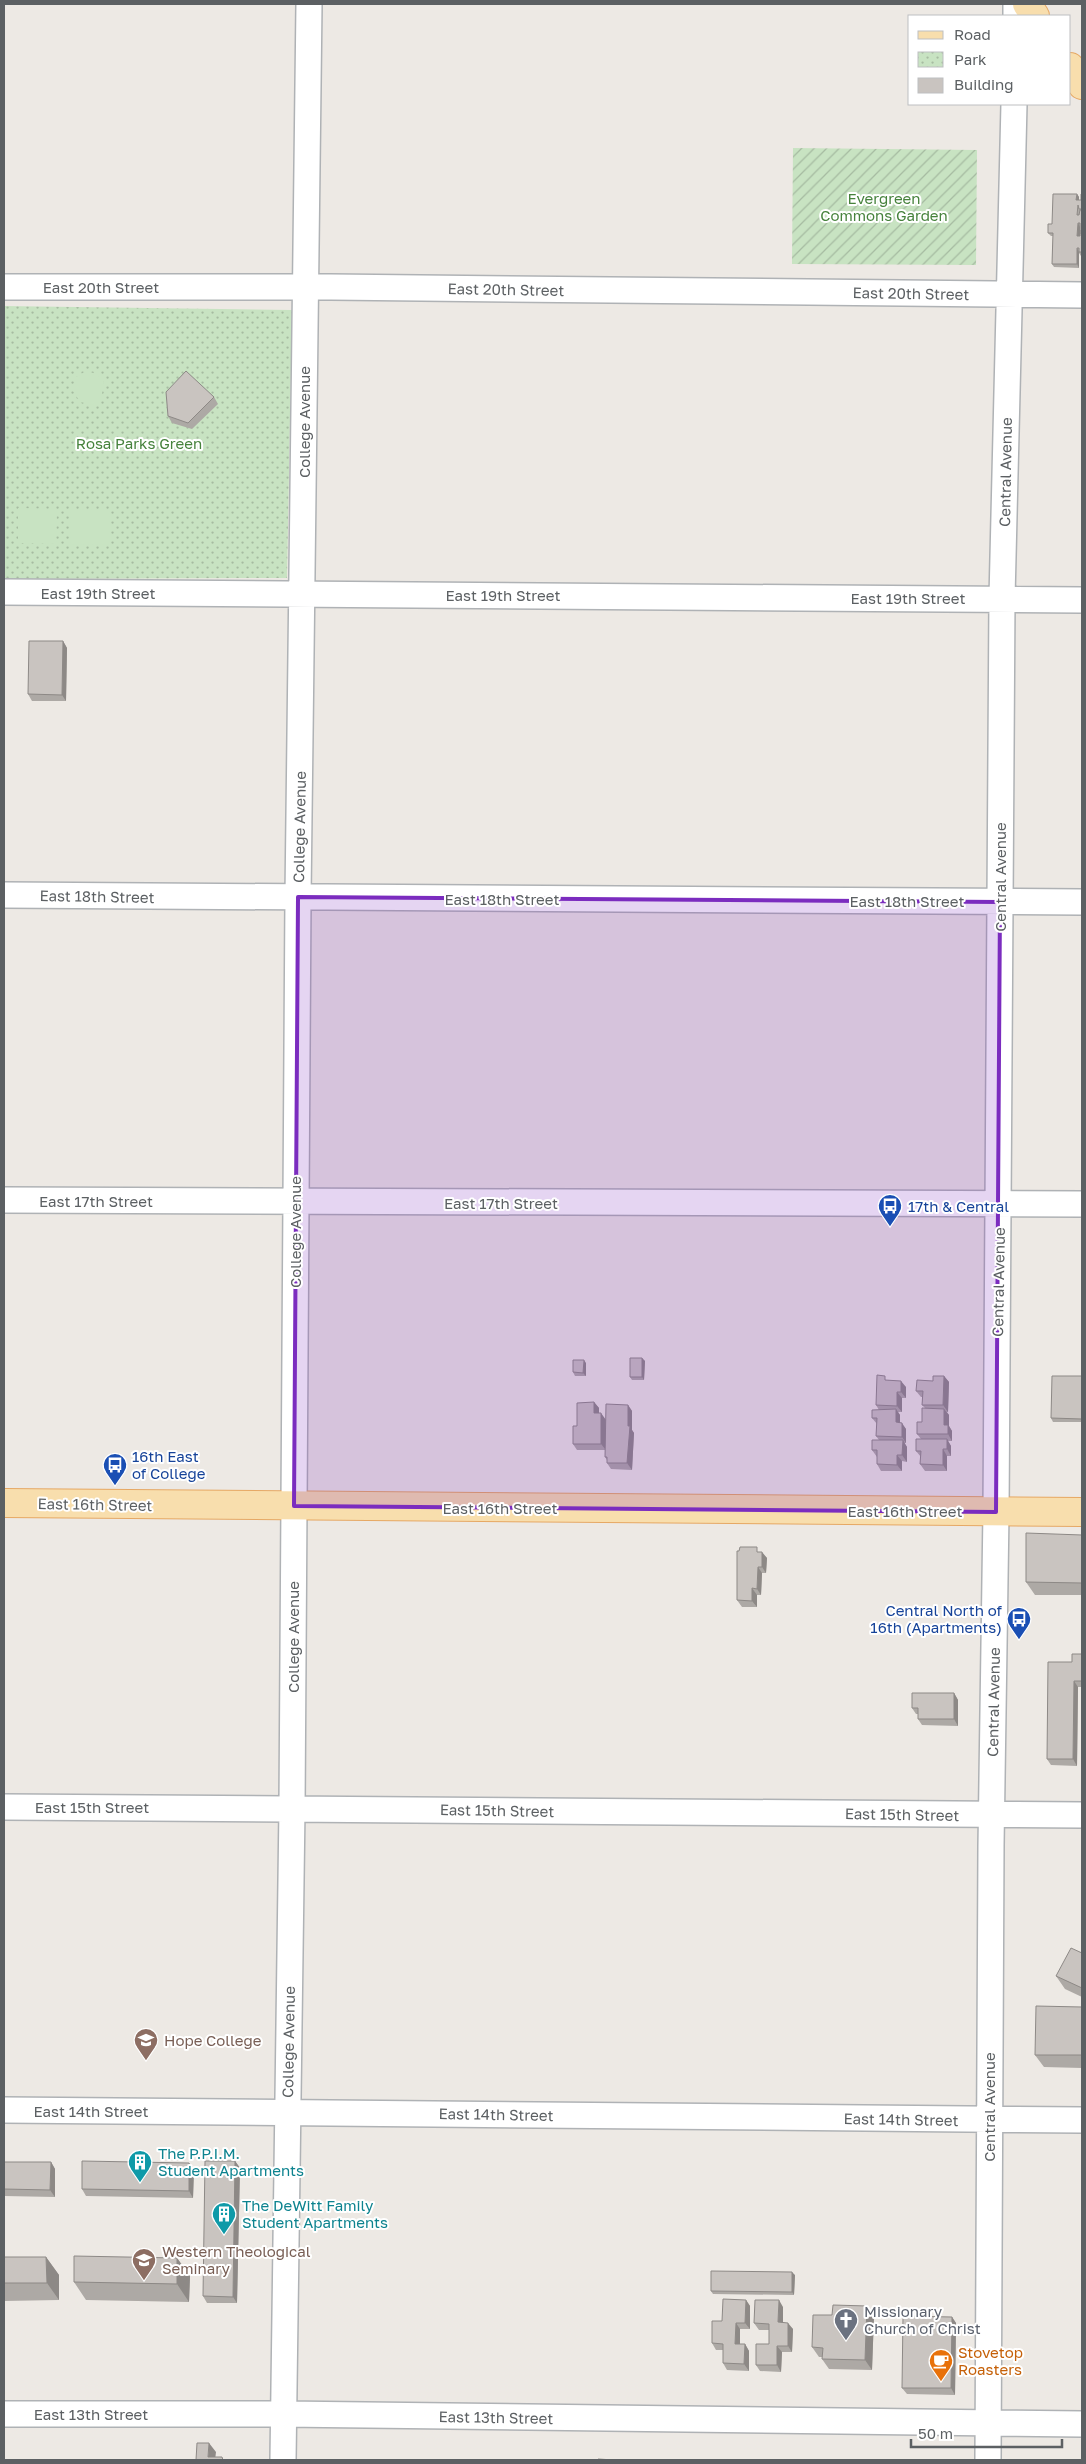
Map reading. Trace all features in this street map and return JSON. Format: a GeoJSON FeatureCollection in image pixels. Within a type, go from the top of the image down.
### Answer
{"type":"FeatureCollection","features":[{"type":"Feature","properties":{"kind":"main road"},"geometry":{"type":"LineString","coordinates":[[1027,4],[1034,15]]}},
{"type":"Feature","properties":{"kind":"main road"},"geometry":{"type":"LineString","coordinates":[[1071,68],[1082,85]]}},
{"type":"Feature","properties":{"kind":"main road","name":"East 16th Street"},"geometry":{"type":"LineString","coordinates":[[4,1503],[1082,1512]]}},
{"type":"Feature","properties":{"kind":"street","name":"College Avenue"},"geometry":{"type":"LineString","coordinates":[[283,2460],[292,1808],[295,1203],[309,4]]}},
{"type":"Feature","properties":{"kind":"street","name":"Central Avenue"},"geometry":{"type":"LineString","coordinates":[[988,2460],[991,1815],[999,1204],[1002,598],[1014,105]]}},
{"type":"Feature","properties":{"kind":"street","name":"East 20th Street"},"geometry":{"type":"LineString","coordinates":[[4,287],[306,287],[1082,295]]}},
{"type":"Feature","properties":{"kind":"street","name":"East 19th Street"},"geometry":{"type":"LineString","coordinates":[[4,592],[1082,600]]}},
{"type":"Feature","properties":{"kind":"street","name":"East 18th Street"},"geometry":{"type":"LineString","coordinates":[[4,895],[1082,902]]}},
{"type":"Feature","properties":{"kind":"street","name":"East 17th Street"},"geometry":{"type":"LineString","coordinates":[[4,1200],[295,1203],[1082,1204]]}},
{"type":"Feature","properties":{"kind":"street","name":"East 15th Street"},"geometry":{"type":"LineString","coordinates":[[4,1807],[1082,1815]]}},
{"type":"Feature","properties":{"kind":"street","name":"East 14th Street"},"geometry":{"type":"LineString","coordinates":[[4,2110],[1082,2120]]}},
{"type":"Feature","properties":{"kind":"street","name":"East 13th Street"},"geometry":{"type":"LineString","coordinates":[[4,2414],[284,2414],[989,2425],[1082,2424]]}},
{"type":"Feature","properties":{"kind":"highlighted area"},"geometry":{"type":"Polygon","coordinates":[[[298,897],[1000,902],[996,1512],[294,1506],[298,897]]]}},
{"type":"Feature","properties":{"kind":"green space","name":"Evergreen Commons Garden"},"geometry":{"type":"Polygon","coordinates":[[[793,148],[977,150],[976,265],[792,264],[793,148]]]}},
{"type":"Feature","properties":{"kind":"green space","name":"Rosa Parks Green"},"geometry":{"type":"Polygon","coordinates":[[[4,306],[292,310],[287,578],[4,579],[4,306]]]}},
{"type":"Feature","properties":{"kind":"green space"},"geometry":{"type":"Polygon","coordinates":[[[86,371],[97,374],[104,382],[100,406],[80,402],[72,389],[76,377],[86,371]]]}},
{"type":"Feature","properties":{"kind":"green space"},"geometry":{"type":"Polygon","coordinates":[[[18,508],[57,509],[56,544],[18,543],[18,508]]]}},
{"type":"Feature","properties":{"kind":"green space"},"geometry":{"type":"Polygon","coordinates":[[[109,509],[110,544],[71,545],[70,510],[109,509]]]}},
{"type":"Feature","properties":{"kind":"building"},"geometry":{"type":"Polygon","coordinates":[[[1053,194],[1077,194],[1076,200],[1081,200],[1082,194],[1082,209],[1079,209],[1078,205],[1077,215],[1082,210],[1082,231],[1080,231],[1080,223],[1078,223],[1077,236],[1080,236],[1080,233],[1082,233],[1082,252],[1079,252],[1079,248],[1077,248],[1077,264],[1052,264],[1053,233],[1048,233],[1048,224],[1052,224],[1053,194]]]}},
{"type":"Feature","properties":{"kind":"building"},"geometry":{"type":"Polygon","coordinates":[[[186,371],[214,397],[188,423],[168,416],[166,392],[186,371]]]}},
{"type":"Feature","properties":{"kind":"building"},"geometry":{"type":"Polygon","coordinates":[[[29,641],[63,641],[62,695],[28,694],[29,641]]]}},
{"type":"Feature","properties":{"kind":"building"},"geometry":{"type":"Polygon","coordinates":[[[630,1358],[642,1358],[642,1377],[630,1377],[630,1358]]]}},
{"type":"Feature","properties":{"kind":"building"},"geometry":{"type":"Polygon","coordinates":[[[573,1360],[584,1360],[583,1373],[573,1372],[573,1360]]]}},
{"type":"Feature","properties":{"kind":"building"},"geometry":{"type":"Polygon","coordinates":[[[877,1375],[885,1376],[885,1380],[901,1381],[901,1392],[897,1392],[897,1406],[876,1405],[877,1375]]]}},
{"type":"Feature","properties":{"kind":"building"},"geometry":{"type":"Polygon","coordinates":[[[933,1376],[944,1376],[943,1405],[922,1405],[923,1391],[916,1391],[917,1380],[933,1381],[933,1376]]]}},
{"type":"Feature","properties":{"kind":"building"},"geometry":{"type":"Polygon","coordinates":[[[1052,1376],[1082,1376],[1082,1419],[1051,1418],[1052,1376]]]}},
{"type":"Feature","properties":{"kind":"building"},"geometry":{"type":"Polygon","coordinates":[[[594,1402],[594,1413],[601,1413],[601,1444],[573,1444],[573,1426],[577,1426],[577,1403],[594,1402]]]}},
{"type":"Feature","properties":{"kind":"building"},"geometry":{"type":"Polygon","coordinates":[[[606,1404],[628,1405],[628,1426],[630,1426],[627,1463],[607,1463],[607,1457],[605,1457],[606,1404]]]}},
{"type":"Feature","properties":{"kind":"building"},"geometry":{"type":"Polygon","coordinates":[[[922,1408],[944,1409],[944,1425],[948,1425],[948,1434],[917,1434],[917,1422],[922,1422],[922,1408]]]}},
{"type":"Feature","properties":{"kind":"building"},"geometry":{"type":"Polygon","coordinates":[[[896,1409],[896,1422],[902,1423],[902,1437],[876,1436],[877,1418],[872,1418],[872,1410],[896,1409]]]}},
{"type":"Feature","properties":{"kind":"building"},"geometry":{"type":"Polygon","coordinates":[[[916,1439],[947,1439],[947,1449],[943,1449],[943,1465],[920,1464],[921,1451],[916,1451],[916,1439]]]}},
{"type":"Feature","properties":{"kind":"building"},"geometry":{"type":"Polygon","coordinates":[[[872,1440],[903,1440],[902,1455],[897,1455],[897,1465],[877,1464],[877,1450],[872,1450],[872,1440]]]}},
{"type":"Feature","properties":{"kind":"building"},"geometry":{"type":"Polygon","coordinates":[[[1026,1533],[1082,1535],[1082,1583],[1026,1582],[1026,1533]]]}},
{"type":"Feature","properties":{"kind":"building"},"geometry":{"type":"Polygon","coordinates":[[[740,1547],[757,1547],[757,1552],[762,1552],[762,1567],[758,1567],[757,1589],[752,1588],[752,1601],[737,1600],[737,1551],[739,1551],[740,1547]]]}},
{"type":"Feature","properties":{"kind":"building"},"geometry":{"type":"Polygon","coordinates":[[[1072,1654],[1082,1654],[1082,1681],[1074,1681],[1073,1759],[1047,1759],[1048,1662],[1072,1662],[1072,1654]]]}},
{"type":"Feature","properties":{"kind":"building"},"geometry":{"type":"Polygon","coordinates":[[[912,1693],[954,1693],[954,1719],[918,1719],[918,1708],[912,1708],[912,1693]]]}},
{"type":"Feature","properties":{"kind":"building"},"geometry":{"type":"Polygon","coordinates":[[[1071,1948],[1082,1953],[1082,1988],[1056,1976],[1071,1948]]]}},
{"type":"Feature","properties":{"kind":"building"},"geometry":{"type":"Polygon","coordinates":[[[1036,2006],[1082,2007],[1082,2055],[1035,2055],[1036,2006]]]}},
{"type":"Feature","properties":{"kind":"building","name":"The P.P.I.M. Student Apartments"},"geometry":{"type":"Polygon","coordinates":[[[82,2161],[189,2163],[189,2191],[82,2189],[82,2161]]]}},
{"type":"Feature","properties":{"kind":"building","name":"The DeWitt Family Student Apartments"},"geometry":{"type":"Polygon","coordinates":[[[205,2161],[235,2161],[233,2297],[203,2296],[205,2161]]]}},
{"type":"Feature","properties":{"kind":"building"},"geometry":{"type":"Polygon","coordinates":[[[4,2162],[51,2162],[50,2190],[4,2189],[4,2162]]]}},
{"type":"Feature","properties":{"kind":"building"},"geometry":{"type":"Polygon","coordinates":[[[74,2256],[177,2258],[177,2284],[74,2282],[74,2256]]]}},
{"type":"Feature","properties":{"kind":"building"},"geometry":{"type":"Polygon","coordinates":[[[4,2257],[46,2257],[47,2283],[4,2283],[4,2257]]]}},
{"type":"Feature","properties":{"kind":"building"},"geometry":{"type":"Polygon","coordinates":[[[711,2271],[792,2272],[792,2292],[711,2291],[711,2271]]]}},
{"type":"Feature","properties":{"kind":"building"},"geometry":{"type":"Polygon","coordinates":[[[723,2299],[746,2300],[745,2323],[736,2323],[735,2344],[745,2344],[744,2364],[723,2363],[723,2344],[712,2343],[712,2321],[722,2321],[723,2299]]]}},
{"type":"Feature","properties":{"kind":"building"},"geometry":{"type":"Polygon","coordinates":[[[755,2300],[779,2300],[778,2322],[788,2323],[788,2346],[777,2346],[777,2365],[756,2365],[756,2344],[769,2344],[769,2324],[754,2323],[755,2300]]]}},
{"type":"Feature","properties":{"kind":"building","name":"Missionary Church of Christ"},"geometry":{"type":"Polygon","coordinates":[[[833,2305],[867,2306],[865,2360],[822,2359],[823,2348],[812,2347],[813,2315],[832,2315],[833,2305]]]}},
{"type":"Feature","properties":{"kind":"building"},"geometry":{"type":"Polygon","coordinates":[[[903,2316],[952,2317],[951,2388],[902,2388],[903,2316]]]}},
{"type":"Feature","properties":{"kind":"building"},"geometry":{"type":"Polygon","coordinates":[[[197,2443],[209,2443],[208,2457],[222,2457],[223,2460],[196,2460],[197,2443]]]}},
{"type":"Feature","properties":{"kind":"place","name":"17th & Central"},"geometry":{"type":"Point","coordinates":[890,1227]}},
{"type":"Feature","properties":{"kind":"place","name":"16th East of College"},"geometry":{"type":"Point","coordinates":[115,1486]}},
{"type":"Feature","properties":{"kind":"place","name":"Central North of 16th (Apartments)"},"geometry":{"type":"Point","coordinates":[1019,1640]}},
{"type":"Feature","properties":{"kind":"place","name":"Hope College"},"geometry":{"type":"Point","coordinates":[146,2061]}},
{"type":"Feature","properties":{"kind":"place","name":"The P.P.I.M. Student Apartments"},"geometry":{"type":"Point","coordinates":[140,2183]}},
{"type":"Feature","properties":{"kind":"place","name":"The DeWitt Family Student Apartments"},"geometry":{"type":"Point","coordinates":[224,2235]}},
{"type":"Feature","properties":{"kind":"place","name":"Western Theological Seminary"},"geometry":{"type":"Point","coordinates":[144,2281]}},
{"type":"Feature","properties":{"kind":"place","name":"Missionary Church of Christ"},"geometry":{"type":"Point","coordinates":[846,2341]}},
{"type":"Feature","properties":{"kind":"place","name":"Stovetop Roasters"},"geometry":{"type":"Point","coordinates":[941,2382]}}]}
